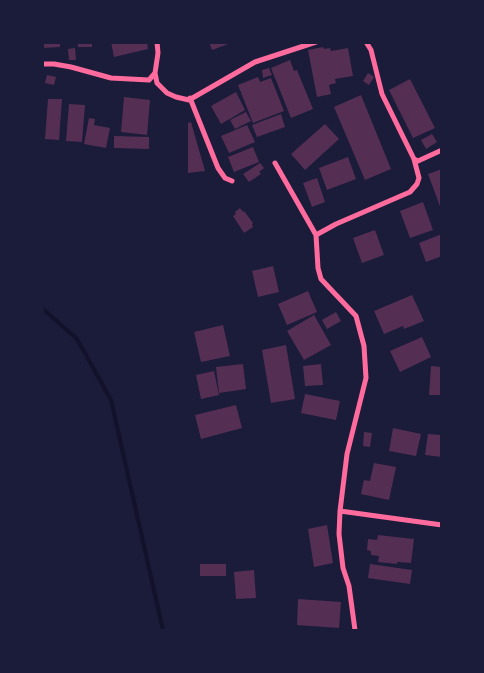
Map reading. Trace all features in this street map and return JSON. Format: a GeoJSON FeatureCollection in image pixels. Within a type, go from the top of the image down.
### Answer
{"type":"FeatureCollection","features":[{"type":"Feature","properties":{"kind":"street"},"geometry":{"type":"LineString","coordinates":[[42,64],[54,64],[111,78],[144,81],[149,80],[154,73],[158,52],[157,42]]}},
{"type":"Feature","properties":{"kind":"street"},"geometry":{"type":"LineString","coordinates":[[154,73],[157,83],[167,93],[176,98],[189,100],[255,62],[316,42]]}},
{"type":"Feature","properties":{"kind":"street"},"geometry":{"type":"LineString","coordinates":[[316,235],[336,224],[410,192],[418,184],[419,178],[414,160],[382,94],[369,44]]}},
{"type":"Feature","properties":{"kind":"street"},"geometry":{"type":"LineString","coordinates":[[190,98],[218,168],[225,178],[232,181]]}},
{"type":"Feature","properties":{"kind":"street"},"geometry":{"type":"LineString","coordinates":[[414,160],[418,161],[442,150]]}},
{"type":"Feature","properties":{"kind":"street"},"geometry":{"type":"LineString","coordinates":[[275,163],[316,235],[318,268],[321,279],[356,316],[364,346],[366,378],[347,454],[339,534],[343,568],[349,586],[355,630]]}},
{"type":"Feature","properties":{"kind":"street"},"geometry":{"type":"LineString","coordinates":[[340,511],[442,525]]}},
{"type":"Feature","properties":{"kind":"building"},"geometry":{"type":"Polygon","coordinates":[[[42,42],[60,42],[60,47],[42,48],[42,42]]]}},
{"type":"Feature","properties":{"kind":"building"},"geometry":{"type":"Polygon","coordinates":[[[78,42],[92,42],[92,47],[78,47],[78,42]]]}},
{"type":"Feature","properties":{"kind":"building"},"geometry":{"type":"Polygon","coordinates":[[[111,42],[147,42],[148,49],[114,57],[111,42]]]}},
{"type":"Feature","properties":{"kind":"building"},"geometry":{"type":"Polygon","coordinates":[[[209,42],[231,42],[231,43],[212,50],[209,42]]]}},
{"type":"Feature","properties":{"kind":"building"},"geometry":{"type":"Polygon","coordinates":[[[323,47],[324,49],[330,48],[331,51],[348,48],[353,76],[335,79],[336,83],[329,85],[331,94],[317,97],[308,50],[323,47]]]}},
{"type":"Feature","properties":{"kind":"building"},"geometry":{"type":"Polygon","coordinates":[[[75,48],[76,60],[69,60],[68,49],[75,48]]]}},
{"type":"Feature","properties":{"kind":"building"},"geometry":{"type":"Polygon","coordinates":[[[290,60],[294,71],[297,70],[313,109],[291,118],[271,68],[290,60]]]}},
{"type":"Feature","properties":{"kind":"building"},"geometry":{"type":"Polygon","coordinates":[[[269,68],[272,75],[263,78],[262,70],[269,68]]]}},
{"type":"Feature","properties":{"kind":"building"},"geometry":{"type":"Polygon","coordinates":[[[368,73],[374,77],[369,85],[363,81],[368,73]]]}},
{"type":"Feature","properties":{"kind":"building"},"geometry":{"type":"Polygon","coordinates":[[[47,75],[56,77],[54,85],[45,83],[47,75]]]}},
{"type":"Feature","properties":{"kind":"building"},"geometry":{"type":"Polygon","coordinates":[[[258,77],[260,82],[271,78],[284,111],[253,123],[238,85],[258,77]]]}},
{"type":"Feature","properties":{"kind":"building"},"geometry":{"type":"Polygon","coordinates":[[[410,79],[435,128],[413,138],[389,90],[410,79]]]}},
{"type":"Feature","properties":{"kind":"building"},"geometry":{"type":"Polygon","coordinates":[[[236,92],[245,110],[221,124],[211,106],[236,92]]]}},
{"type":"Feature","properties":{"kind":"building"},"geometry":{"type":"Polygon","coordinates":[[[361,95],[391,169],[365,180],[334,107],[361,95]]]}},
{"type":"Feature","properties":{"kind":"building"},"geometry":{"type":"Polygon","coordinates":[[[124,97],[150,100],[147,135],[121,132],[124,97]]]}},
{"type":"Feature","properties":{"kind":"building"},"geometry":{"type":"Polygon","coordinates":[[[48,99],[62,99],[59,140],[45,139],[48,99]]]}},
{"type":"Feature","properties":{"kind":"building"},"geometry":{"type":"Polygon","coordinates":[[[69,104],[85,105],[82,142],[66,141],[69,104]]]}},
{"type":"Feature","properties":{"kind":"building"},"geometry":{"type":"Polygon","coordinates":[[[246,112],[251,121],[235,129],[230,120],[246,112]]]}},
{"type":"Feature","properties":{"kind":"building"},"geometry":{"type":"Polygon","coordinates":[[[281,114],[285,127],[257,137],[252,125],[281,114]]]}},
{"type":"Feature","properties":{"kind":"building"},"geometry":{"type":"Polygon","coordinates":[[[89,118],[95,119],[94,125],[110,128],[106,148],[84,144],[89,118]]]}},
{"type":"Feature","properties":{"kind":"building"},"geometry":{"type":"Polygon","coordinates":[[[191,122],[205,171],[188,173],[188,123],[191,122]]]}},
{"type":"Feature","properties":{"kind":"building"},"geometry":{"type":"Polygon","coordinates":[[[325,124],[339,139],[305,170],[291,154],[325,124]]]}},
{"type":"Feature","properties":{"kind":"building"},"geometry":{"type":"Polygon","coordinates":[[[247,125],[255,142],[229,153],[221,136],[247,125]]]}},
{"type":"Feature","properties":{"kind":"building"},"geometry":{"type":"Polygon","coordinates":[[[432,134],[437,142],[426,149],[421,140],[432,134]]]}},
{"type":"Feature","properties":{"kind":"building"},"geometry":{"type":"Polygon","coordinates":[[[114,136],[149,137],[149,149],[114,148],[114,136]]]}},
{"type":"Feature","properties":{"kind":"building"},"geometry":{"type":"Polygon","coordinates":[[[253,147],[259,162],[234,172],[228,157],[253,147]]]}},
{"type":"Feature","properties":{"kind":"building"},"geometry":{"type":"Polygon","coordinates":[[[348,157],[356,179],[327,190],[319,168],[348,157]]]}},
{"type":"Feature","properties":{"kind":"building"},"geometry":{"type":"Polygon","coordinates":[[[260,163],[264,168],[259,172],[261,174],[249,182],[243,174],[260,163]]]}},
{"type":"Feature","properties":{"kind":"building"},"geometry":{"type":"Polygon","coordinates":[[[442,169],[442,209],[441,209],[428,174],[442,169]]]}},
{"type":"Feature","properties":{"kind":"building"},"geometry":{"type":"Polygon","coordinates":[[[317,178],[325,202],[312,207],[303,183],[317,178]]]}},
{"type":"Feature","properties":{"kind":"building"},"geometry":{"type":"Polygon","coordinates":[[[423,202],[433,230],[410,238],[400,211],[423,202]]]}},
{"type":"Feature","properties":{"kind":"building"},"geometry":{"type":"Polygon","coordinates":[[[240,208],[253,223],[253,227],[244,233],[233,216],[240,208]]]}},
{"type":"Feature","properties":{"kind":"building"},"geometry":{"type":"Polygon","coordinates":[[[375,230],[384,255],[362,263],[353,238],[375,230]]]}},
{"type":"Feature","properties":{"kind":"building"},"geometry":{"type":"Polygon","coordinates":[[[442,234],[442,256],[426,262],[419,243],[442,234]]]}},
{"type":"Feature","properties":{"kind":"building"},"geometry":{"type":"Polygon","coordinates":[[[273,266],[279,292],[258,297],[252,271],[273,266]]]}},
{"type":"Feature","properties":{"kind":"building"},"geometry":{"type":"Polygon","coordinates":[[[308,291],[317,312],[287,325],[278,304],[308,291]]]}},
{"type":"Feature","properties":{"kind":"building"},"geometry":{"type":"Polygon","coordinates":[[[412,295],[424,321],[404,329],[403,326],[384,334],[374,311],[412,295]]]}},
{"type":"Feature","properties":{"kind":"building"},"geometry":{"type":"Polygon","coordinates":[[[336,312],[341,321],[327,329],[322,320],[336,312]]]}},
{"type":"Feature","properties":{"kind":"building"},"geometry":{"type":"Polygon","coordinates":[[[314,315],[331,345],[304,360],[287,331],[314,315]]]}},
{"type":"Feature","properties":{"kind":"building"},"geometry":{"type":"Polygon","coordinates":[[[223,325],[230,356],[201,362],[194,332],[223,325]]]}},
{"type":"Feature","properties":{"kind":"building"},"geometry":{"type":"Polygon","coordinates":[[[422,337],[431,357],[400,372],[390,351],[422,337]]]}},
{"type":"Feature","properties":{"kind":"building"},"geometry":{"type":"Polygon","coordinates":[[[286,345],[295,399],[271,403],[262,350],[286,345]]]}},
{"type":"Feature","properties":{"kind":"building"},"geometry":{"type":"Polygon","coordinates":[[[243,364],[246,389],[219,393],[216,367],[243,364]]]}},
{"type":"Feature","properties":{"kind":"building"},"geometry":{"type":"Polygon","coordinates":[[[321,364],[323,385],[305,386],[303,366],[321,364]]]}},
{"type":"Feature","properties":{"kind":"building"},"geometry":{"type":"Polygon","coordinates":[[[431,366],[442,367],[442,395],[429,395],[431,366]]]}},
{"type":"Feature","properties":{"kind":"building"},"geometry":{"type":"Polygon","coordinates":[[[214,371],[219,395],[201,399],[196,375],[214,371]]]}},
{"type":"Feature","properties":{"kind":"building"},"geometry":{"type":"Polygon","coordinates":[[[305,394],[340,401],[336,420],[301,413],[305,394]]]}},
{"type":"Feature","properties":{"kind":"building"},"geometry":{"type":"Polygon","coordinates":[[[236,405],[242,428],[201,439],[195,415],[236,405]]]}},
{"type":"Feature","properties":{"kind":"building"},"geometry":{"type":"Polygon","coordinates":[[[393,428],[421,434],[416,456],[389,451],[393,428]]]}},
{"type":"Feature","properties":{"kind":"building"},"geometry":{"type":"Polygon","coordinates":[[[364,432],[372,433],[370,447],[363,446],[364,432]]]}},
{"type":"Feature","properties":{"kind":"building"},"geometry":{"type":"Polygon","coordinates":[[[428,434],[442,435],[442,457],[425,455],[428,434]]]}},
{"type":"Feature","properties":{"kind":"building"},"geometry":{"type":"Polygon","coordinates":[[[374,463],[396,467],[389,500],[361,494],[364,480],[370,481],[374,463]]]}},
{"type":"Feature","properties":{"kind":"building"},"geometry":{"type":"Polygon","coordinates":[[[327,525],[333,563],[314,567],[308,529],[327,525]]]}},
{"type":"Feature","properties":{"kind":"building"},"geometry":{"type":"Polygon","coordinates":[[[378,535],[414,539],[411,563],[378,562],[379,556],[371,555],[371,551],[367,550],[368,539],[377,540],[378,535]]]}},
{"type":"Feature","properties":{"kind":"building"},"geometry":{"type":"Polygon","coordinates":[[[200,564],[226,564],[226,576],[200,576],[200,564]]]}},
{"type":"Feature","properties":{"kind":"building"},"geometry":{"type":"Polygon","coordinates":[[[370,564],[412,570],[410,584],[368,578],[370,564]]]}},
{"type":"Feature","properties":{"kind":"building"},"geometry":{"type":"Polygon","coordinates":[[[254,570],[256,598],[236,599],[234,572],[254,570]]]}},
{"type":"Feature","properties":{"kind":"building"},"geometry":{"type":"Polygon","coordinates":[[[298,599],[341,602],[339,628],[297,625],[298,599]]]}},
{"type":"Feature","properties":{"kind":"waterway"},"geometry":{"type":"LineString","coordinates":[[42,308],[77,339],[111,400],[163,630]]}}]}
